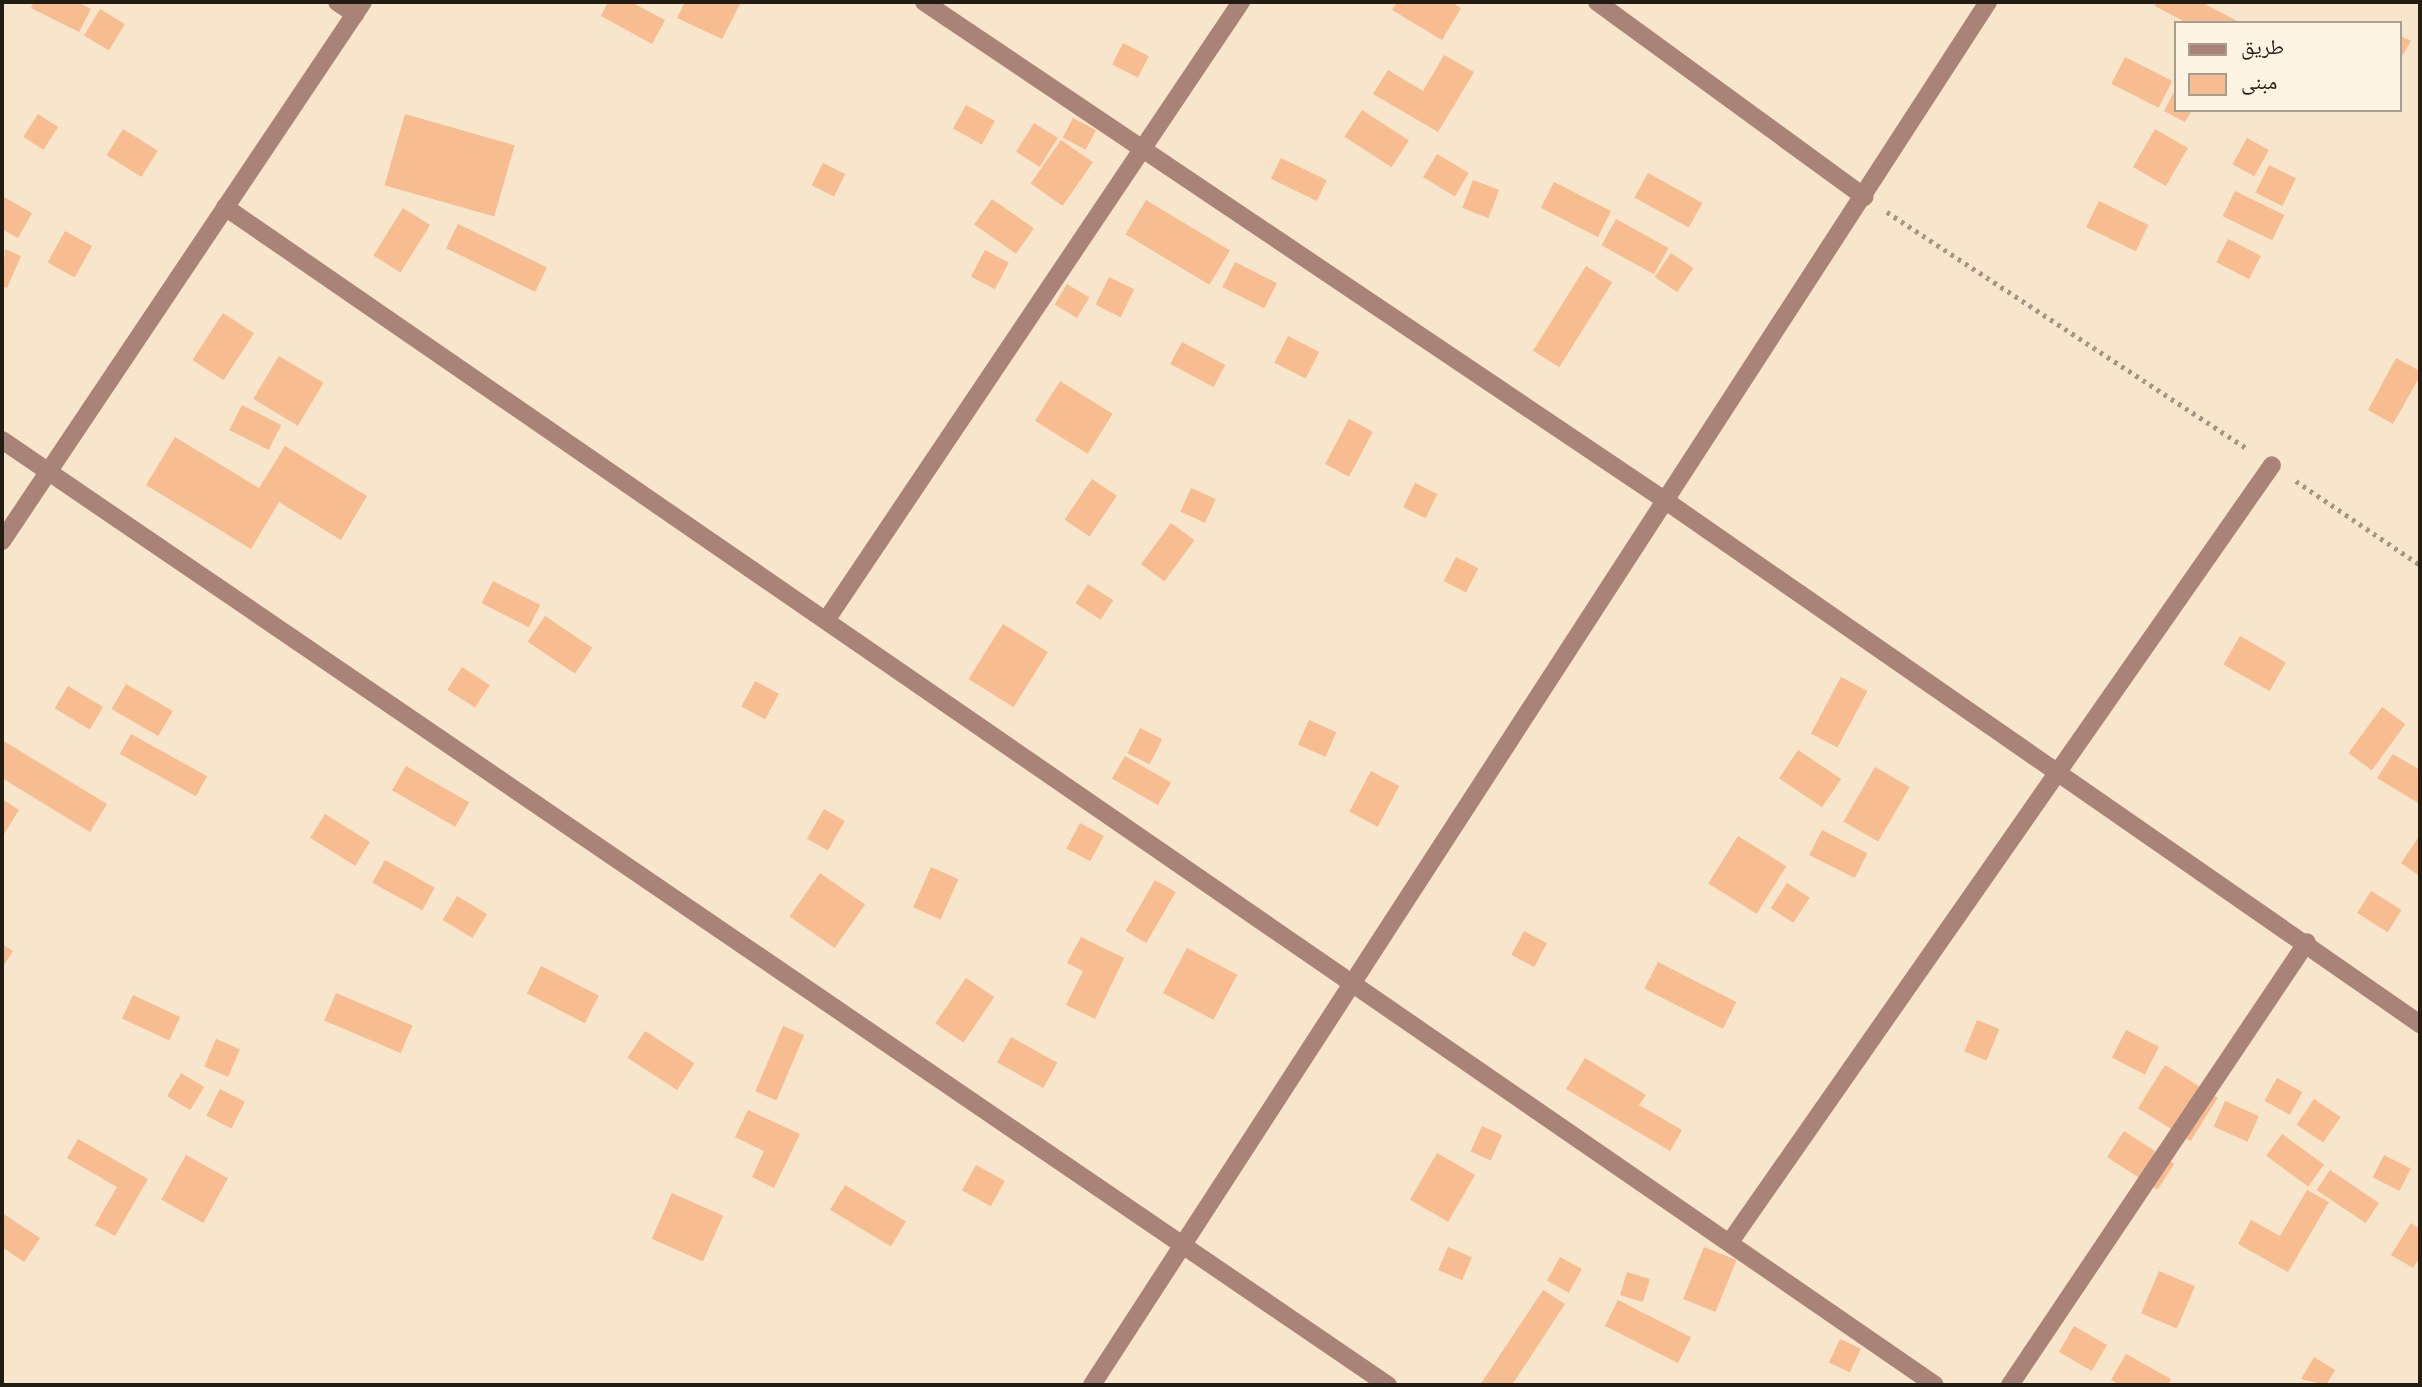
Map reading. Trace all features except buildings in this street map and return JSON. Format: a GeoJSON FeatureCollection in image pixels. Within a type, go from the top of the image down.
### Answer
{"type":"FeatureCollection","features":[{"type":"Feature","properties":{"kind":"street"},"geometry":{"type":"LineString","coordinates":[[2,541],[359,8],[337,2]]}},
{"type":"Feature","properties":{"kind":"street"},"geometry":{"type":"LineString","coordinates":[[924,2],[1666,502],[2308,942],[2420,1024]]}},
{"type":"Feature","properties":{"kind":"street"},"geometry":{"type":"LineString","coordinates":[[827,620],[1241,2]]}},
{"type":"Feature","properties":{"kind":"street"},"geometry":{"type":"LineString","coordinates":[[1597,2],[1864,197]]}},
{"type":"Feature","properties":{"kind":"street"},"geometry":{"type":"LineString","coordinates":[[1092,1385],[1988,2]]}},
{"type":"Feature","properties":{"kind":"street"},"geometry":{"type":"LineString","coordinates":[[225,207],[1354,981],[1935,1385]]}},
{"type":"Feature","properties":{"kind":"street"},"geometry":{"type":"LineString","coordinates":[[2,440],[1388,1385]]}},
{"type":"Feature","properties":{"kind":"street"},"geometry":{"type":"LineString","coordinates":[[1730,1242],[2272,465]]}},
{"type":"Feature","properties":{"kind":"street"},"geometry":{"type":"LineString","coordinates":[[2010,1385],[2308,942]]}},
{"type":"Feature","properties":{"kind":"path"},"geometry":{"type":"LineString","coordinates":[[1864,197],[2420,565]]}}]}
